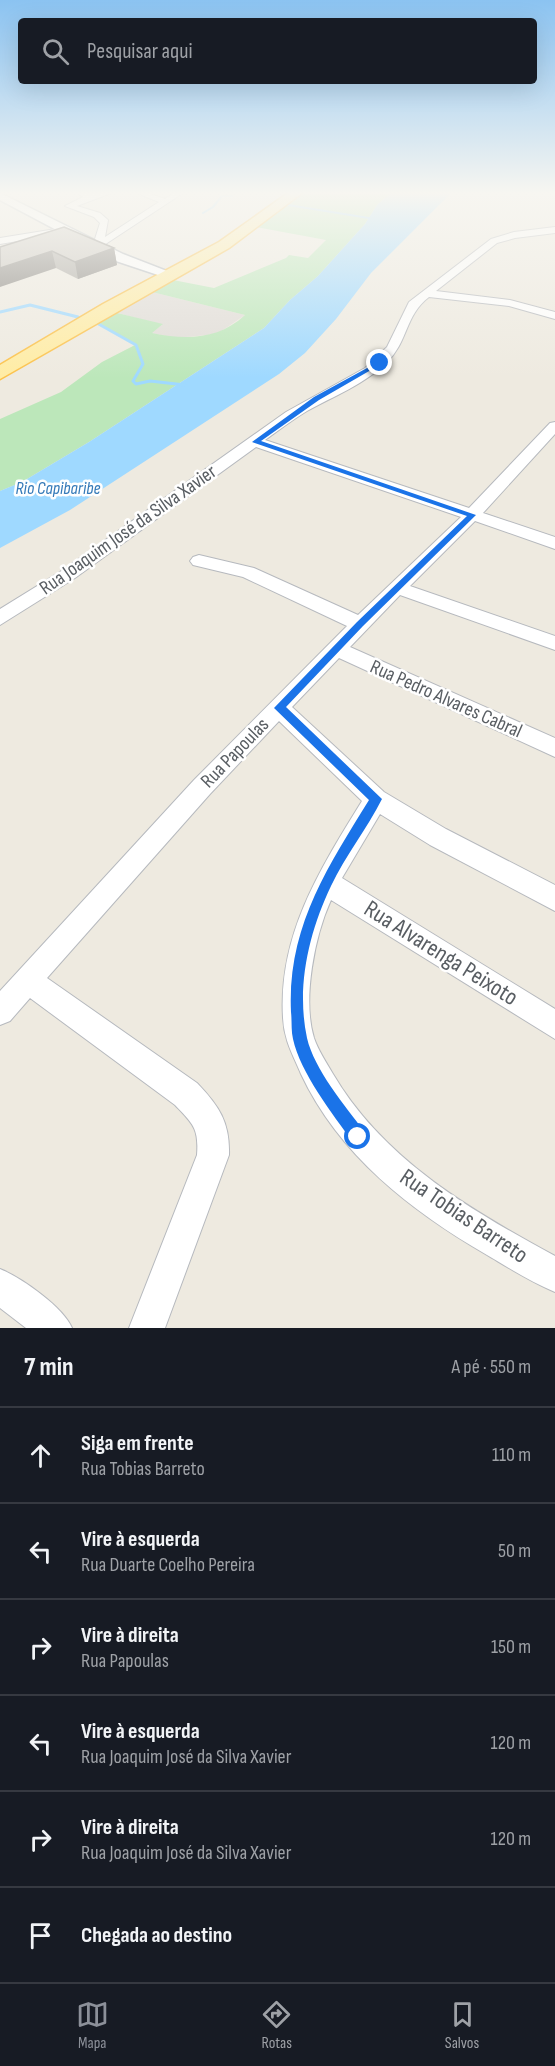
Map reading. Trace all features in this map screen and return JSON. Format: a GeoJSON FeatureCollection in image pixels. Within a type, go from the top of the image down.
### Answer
{"type":"FeatureCollection","features":[{"type":"Feature","properties":{"kind":"main road"},"geometry":{"type":"LineString","coordinates":[[0,373],[206,255]]}},
{"type":"Feature","properties":{"kind":"street"},"geometry":{"type":"LineString","coordinates":[[116,255],[170,275]]}},
{"type":"Feature","properties":{"kind":"street","name":"Rua Joaquim José da Silva Xavier"},"geometry":{"type":"LineString","coordinates":[[0,618],[69,574],[316,399],[380,363],[400,338],[408,309],[424,293],[475,255]]}},
{"type":"Feature","properties":{"kind":"street"},"geometry":{"type":"LineString","coordinates":[[424,293],[510,303],[555,316]]}},
{"type":"Feature","properties":{"kind":"street","name":"Rua Papoulas"},"geometry":{"type":"LineString","coordinates":[[0,1011],[202,787],[360,624],[472,515],[555,426]]}},
{"type":"Feature","properties":{"kind":"street"},"geometry":{"type":"LineString","coordinates":[[256,442],[555,543]]}},
{"type":"Feature","properties":{"kind":"street"},"geometry":{"type":"LineString","coordinates":[[527,456],[555,446]]}},
{"type":"Feature","properties":{"kind":"street"},"geometry":{"type":"LineString","coordinates":[[199,561],[248,572],[360,624]]}},
{"type":"Feature","properties":{"kind":"street"},"geometry":{"type":"LineString","coordinates":[[398,588],[555,643]]}},
{"type":"Feature","properties":{"kind":"street","name":"Rua Pedro Alvares Cabral"},"geometry":{"type":"LineString","coordinates":[[337,649],[555,748]]}},
{"type":"Feature","properties":{"kind":"street"},"geometry":{"type":"LineString","coordinates":[[279,708],[376,799],[438,837],[555,898]]}},
{"type":"Feature","properties":{"kind":"street","name":"Rua Tobias Barreto"},"geometry":{"type":"LineString","coordinates":[[376,799],[326,882],[305,935],[297,981],[300,1039],[325,1091],[358,1137],[416,1189],[496,1243],[555,1275]]}},
{"type":"Feature","properties":{"kind":"street","name":"Rua Alvarenga Peixoto"},"geometry":{"type":"LineString","coordinates":[[326,882],[555,1025]]}},
{"type":"Feature","properties":{"kind":"street"},"geometry":{"type":"LineString","coordinates":[[27,980],[153,1073],[186,1094],[204,1113],[214,1134],[213,1155],[204,1182],[147,1328]]}},
{"type":"Feature","properties":{"kind":"street"},"geometry":{"type":"LineString","coordinates":[[0,1286],[54,1328]]}},
{"type":"Feature","properties":{"kind":"shaded area"},"geometry":{"type":"Polygon","coordinates":[[[152,292],[245,315],[217,334],[176,338],[151,333],[162,325],[118,313],[152,292]]]}},
{"type":"Feature","properties":{"kind":"green space"},"geometry":{"type":"Polygon","coordinates":[[[289,255],[308,258],[311,255],[337,255],[264,328],[89,442],[22,482],[0,491],[0,419],[61,392],[102,362],[135,345],[95,322],[113,312],[163,324],[152,333],[177,337],[213,334],[245,315],[152,292],[173,280],[214,288],[289,255]]]}},
{"type":"Feature","properties":{"kind":"water","name":"Rio Capibaribe"},"geometry":{"type":"Polygon","coordinates":[[[337,255],[389,255],[371,273],[336,319],[305,353],[279,374],[70,510],[0,548],[0,491],[22,482],[89,442],[264,328],[290,300],[318,276],[337,255]]]}},
{"type":"Feature","properties":{"kind":"building"},"geometry":{"type":"Polygon","coordinates":[[[0,255],[40,255],[0,268],[0,255]]]}},
{"type":"Feature","properties":{"kind":"building"},"geometry":{"type":"Polygon","coordinates":[[[60,255],[95,255],[75,262],[60,255]]]}},
{"type":"Feature","properties":{"kind":"waterway"},"geometry":{"type":"LineString","coordinates":[[0,312],[30,305],[78,317]]}},
{"type":"Feature","properties":{"kind":"waterway"},"geometry":{"type":"LineString","coordinates":[[95,322],[136,345],[143,364],[133,381],[136,384],[150,381],[185,385]]}},
{"type":"Feature","properties":{"kind":"route"},"geometry":{"type":"LineString","coordinates":[[358,1137],[325,1091],[300,1039],[297,981],[305,935],[326,882],[376,799],[279,708],[360,624],[472,515],[256,442],[316,399],[380,363]]}}]}
